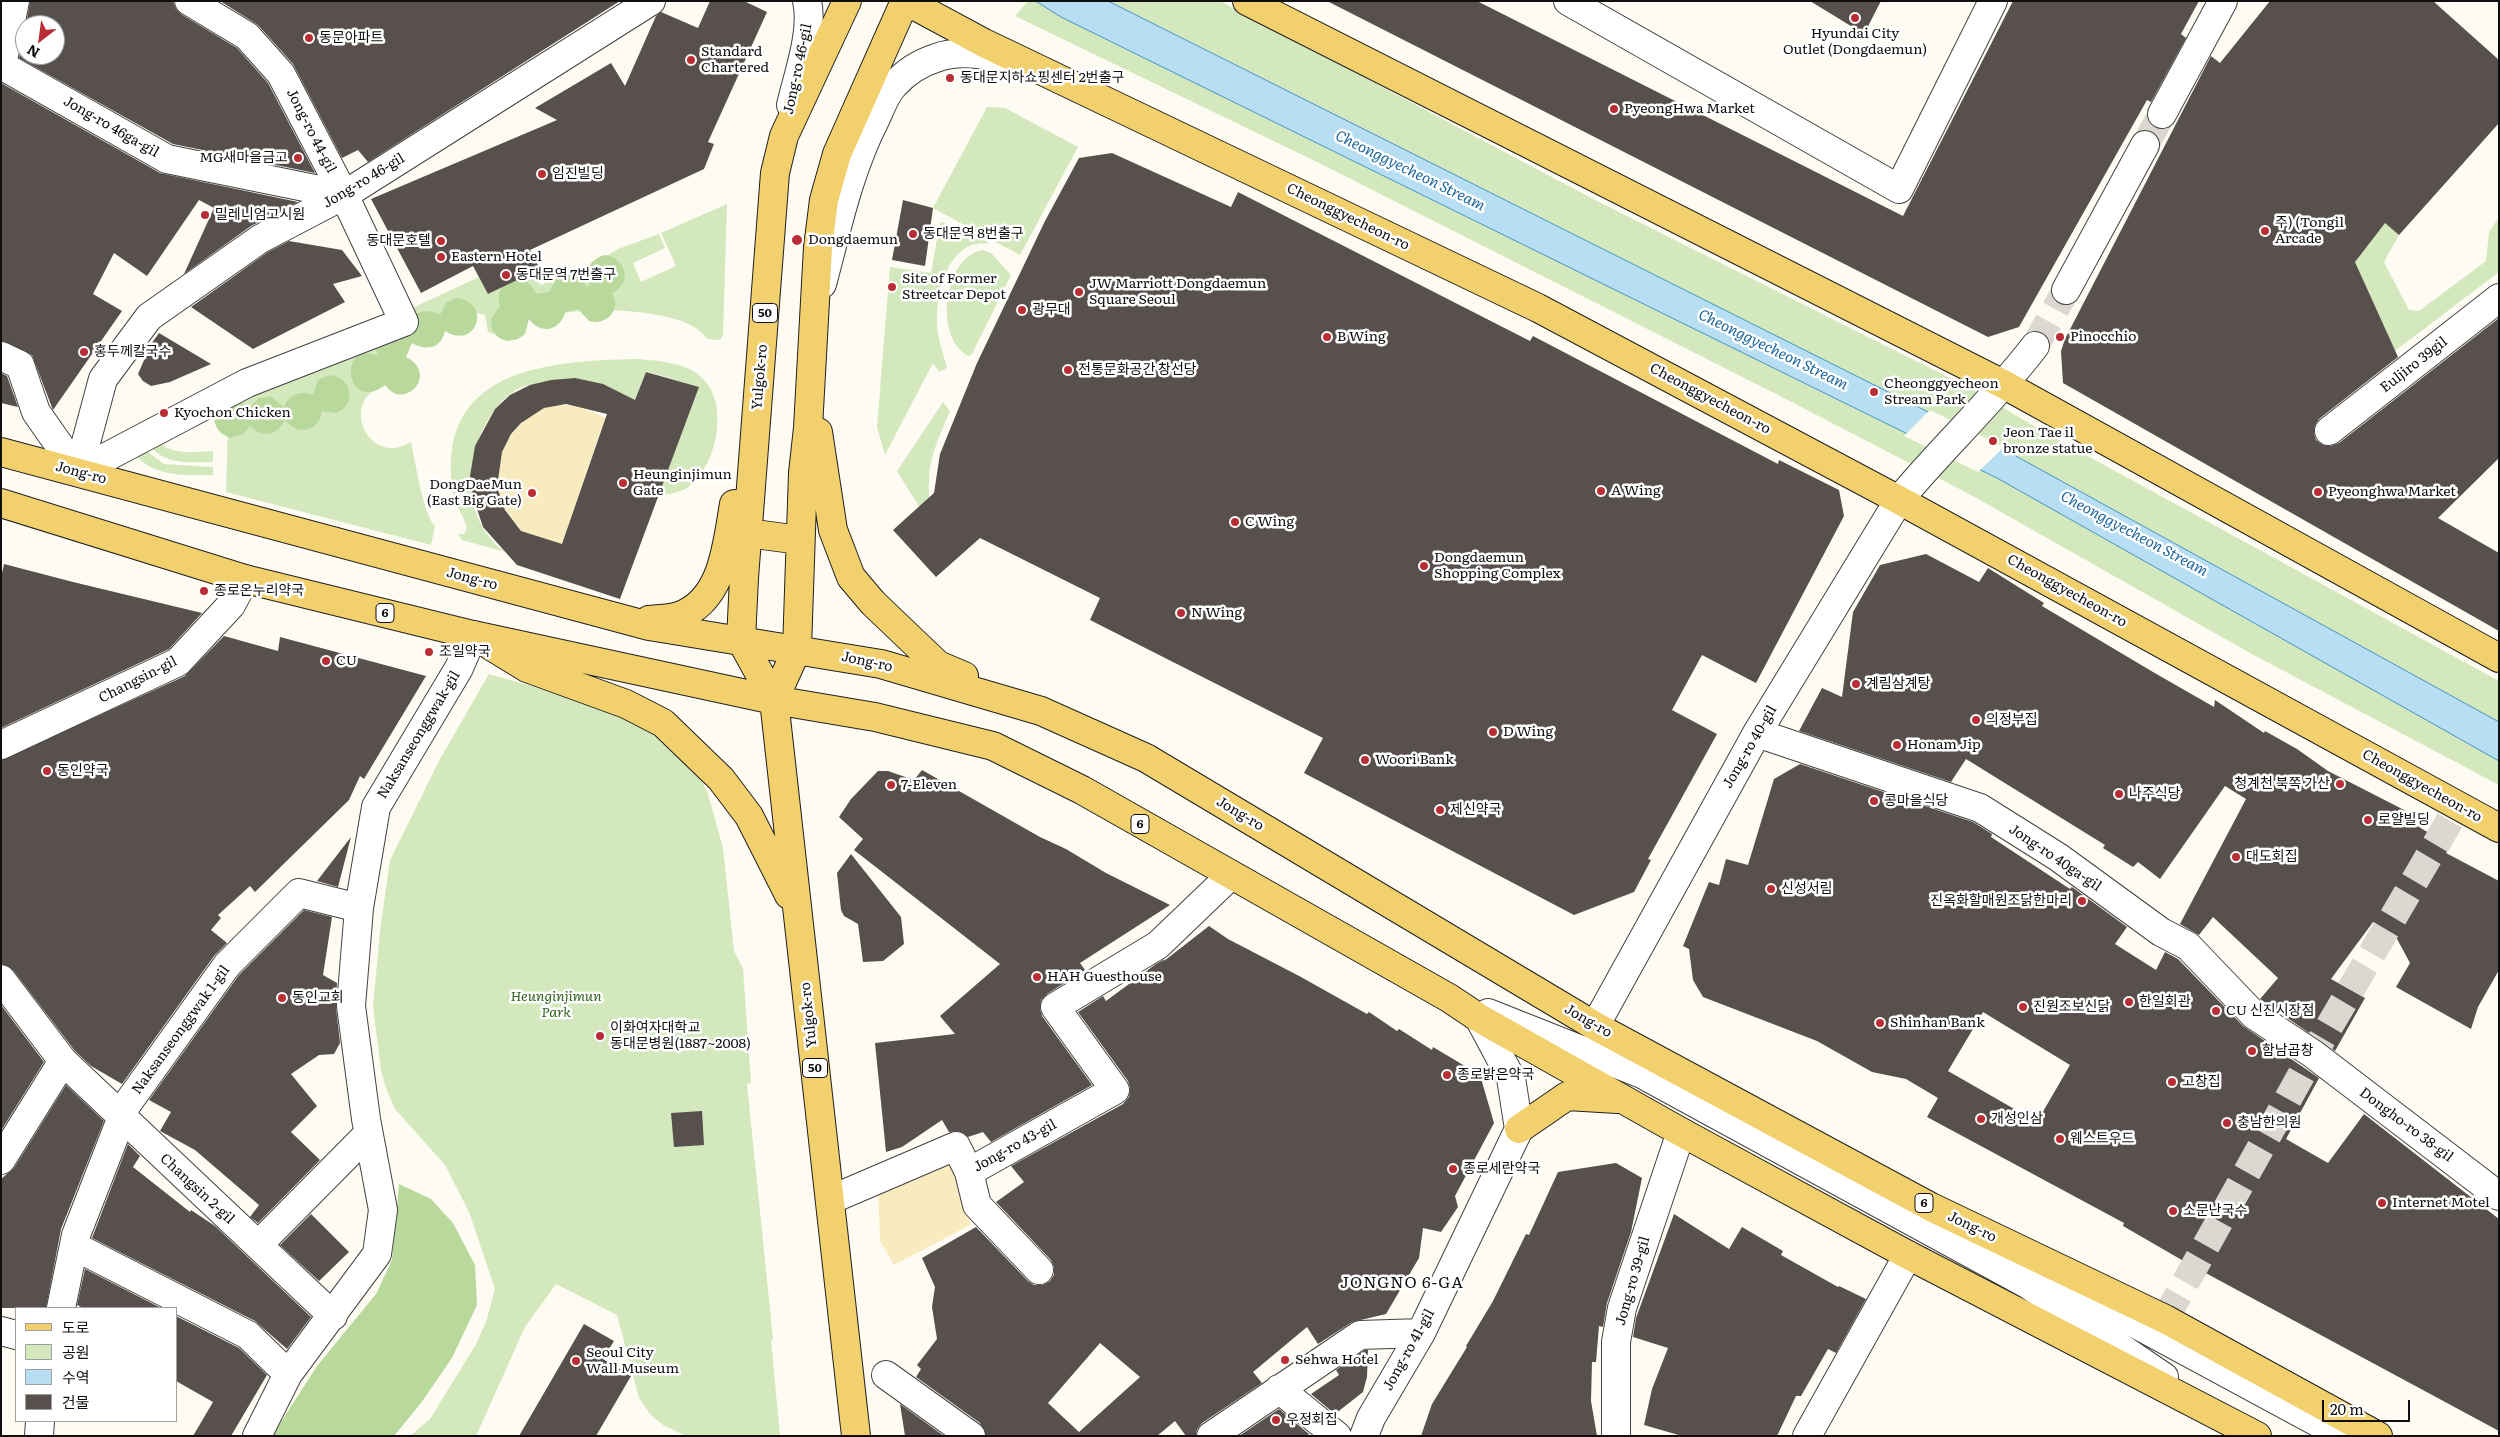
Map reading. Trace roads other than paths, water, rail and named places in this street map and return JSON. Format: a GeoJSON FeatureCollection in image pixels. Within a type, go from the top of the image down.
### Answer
{"type":"FeatureCollection","features":[{"type":"Feature","properties":{"kind":"main road","name":"Yulgok-ro"},"geometry":{"type":"LineString","coordinates":[[847,1],[784,136],[775,173],[747,533],[741,640],[774,700],[830,1200],[866,1366],[856,1436]]}},
{"type":"Feature","properties":{"kind":"main road","name":"Cheonggyecheon-ro"},"geometry":{"type":"LineString","coordinates":[[905,1],[923,12],[1015,57],[1538,308],[1898,500],[2499,828]]}},
{"type":"Feature","properties":{"kind":"main road"},"geometry":{"type":"LineString","coordinates":[[774,700],[797,649],[800,540],[813,320],[822,219],[835,163],[905,1]]}},
{"type":"Feature","properties":{"kind":"main road"},"geometry":{"type":"LineString","coordinates":[[1247,1],[2005,385],[2499,658]]}},
{"type":"Feature","properties":{"kind":"main road"},"geometry":{"type":"LineString","coordinates":[[630,621],[680,615],[700,602],[714,586],[722,566],[762,352]]}},
{"type":"Feature","properties":{"kind":"main road"},"geometry":{"type":"LineString","coordinates":[[810,372],[833,530],[851,578],[873,603],[938,665],[1041,711]]}},
{"type":"Feature","properties":{"kind":"main road","name":"Jong-ro"},"geometry":{"type":"LineString","coordinates":[[1,452],[630,621],[881,664],[1041,711],[1146,758],[1596,1026],[1931,1207],[2165,1319],[2378,1436]]}},
{"type":"Feature","properties":{"kind":"main road","name":"6"},"geometry":{"type":"LineString","coordinates":[[1,503],[245,579],[473,634],[774,700],[875,717],[993,746],[1082,790],[1230,876],[1450,998],[1479,1018],[1681,1132],[1908,1255],[2258,1436]]}},
{"type":"Feature","properties":{"kind":"main road"},"geometry":{"type":"LineString","coordinates":[[747,533],[800,540]]}},
{"type":"Feature","properties":{"kind":"main road"},"geometry":{"type":"LineString","coordinates":[[473,634],[527,668],[626,704],[663,723],[721,779],[750,816],[798,913]]}},
{"type":"Feature","properties":{"kind":"main road"},"geometry":{"type":"LineString","coordinates":[[1519,1129],[1567,1096],[1623,1100]]}},
{"type":"Feature","properties":{"kind":"street","name":"Jong-ro 46ga-gil"},"geometry":{"type":"LineString","coordinates":[[14,1],[2,65],[167,159],[344,195]]}},
{"type":"Feature","properties":{"kind":"street","name":"Jong-ro 44-gil"},"geometry":{"type":"LineString","coordinates":[[78,472],[247,384],[404,322],[344,195],[281,74],[247,36],[189,1]]}},
{"type":"Feature","properties":{"kind":"street","name":"Jong-ro 46-gil"},"geometry":{"type":"LineString","coordinates":[[78,472],[103,379],[149,317],[260,239],[344,195],[651,1]]}},
{"type":"Feature","properties":{"kind":"street","name":"Jong-ro 46-gil"},"geometry":{"type":"LineString","coordinates":[[784,136],[804,50],[809,11],[807,1]]}},
{"type":"Feature","properties":{"kind":"street"},"geometry":{"type":"LineString","coordinates":[[1568,1],[1899,189],[1993,1]]}},
{"type":"Feature","properties":{"kind":"street"},"geometry":{"type":"LineString","coordinates":[[2162,114],[2223,1]]}},
{"type":"Feature","properties":{"kind":"street"},"geometry":{"type":"LineString","coordinates":[[813,320],[852,174],[866,136],[893,86],[904,75],[936,58],[953,54],[1015,57]]}},
{"type":"Feature","properties":{"kind":"street"},"geometry":{"type":"LineString","coordinates":[[2066,290],[2145,145]]}},
{"type":"Feature","properties":{"kind":"street","name":"Euljiro 39gil"},"geometry":{"type":"LineString","coordinates":[[2329,432],[2499,298]]}},
{"type":"Feature","properties":{"kind":"street"},"geometry":{"type":"LineString","coordinates":[[2005,385],[2035,346]]}},
{"type":"Feature","properties":{"kind":"street"},"geometry":{"type":"LineString","coordinates":[[1,356],[20,365],[36,412],[78,472]]}},
{"type":"Feature","properties":{"kind":"street","name":"Jong-ro 40-gil"},"geometry":{"type":"LineString","coordinates":[[1596,1026],[1757,732],[1898,500],[1919,475],[2005,385]]}},
{"type":"Feature","properties":{"kind":"street","name":"Changsin-gil"},"geometry":{"type":"LineString","coordinates":[[1,746],[178,662],[231,605],[245,579]]}},
{"type":"Feature","properties":{"kind":"street","name":"Naksanseonggwak-gil"},"geometry":{"type":"LineString","coordinates":[[257,1436],[288,1374],[333,1316],[377,1254],[383,1210],[368,1134],[351,1006],[359,908],[376,807],[460,668],[473,634]]}},
{"type":"Feature","properties":{"kind":"street","name":"Jong-ro 40ga-gil"},"geometry":{"type":"LineString","coordinates":[[1757,732],[1980,808],[2058,857],[2161,932],[2188,946],[2254,1015],[2313,1054]]}},
{"type":"Feature","properties":{"kind":"street","name":"Jong-ro 43-gil"},"geometry":{"type":"LineString","coordinates":[[830,1200],[956,1146],[969,1172],[1115,1090],[1054,1007],[1158,945],[1230,876]]}},
{"type":"Feature","properties":{"kind":"street","name":"Naksanseonggwak 1-gil"},"geometry":{"type":"LineString","coordinates":[[62,1307],[76,1235],[127,1104],[227,964],[298,893],[359,908]]}},
{"type":"Feature","properties":{"kind":"street","name":"Changsin 2-gil"},"geometry":{"type":"LineString","coordinates":[[1,979],[63,1061],[333,1316]]}},
{"type":"Feature","properties":{"kind":"street"},"geometry":{"type":"LineString","coordinates":[[1450,998],[1642,1074],[1668,1088],[2027,1284],[2219,1416]]}},
{"type":"Feature","properties":{"kind":"street"},"geometry":{"type":"LineString","coordinates":[[1479,1018],[1511,1078],[1519,1129]]}},
{"type":"Feature","properties":{"kind":"street","name":"Dongho-ro 38-gil"},"geometry":{"type":"LineString","coordinates":[[2313,1054],[2499,1196]]}},
{"type":"Feature","properties":{"kind":"street"},"geometry":{"type":"LineString","coordinates":[[1,1160],[63,1061]]}},
{"type":"Feature","properties":{"kind":"street","name":"Jong-ro 41-gil"},"geometry":{"type":"LineString","coordinates":[[1364,1436],[1371,1418],[1421,1333],[1519,1129]]}},
{"type":"Feature","properties":{"kind":"street","name":"Jong-ro 39-gil"},"geometry":{"type":"LineString","coordinates":[[1616,1436],[1616,1342],[1622,1308],[1681,1132]]}},
{"type":"Feature","properties":{"kind":"street"},"geometry":{"type":"LineString","coordinates":[[258,1245],[368,1134]]}},
{"type":"Feature","properties":{"kind":"street"},"geometry":{"type":"LineString","coordinates":[[969,1172],[977,1205],[1039,1270]]}},
{"type":"Feature","properties":{"kind":"street"},"geometry":{"type":"LineString","coordinates":[[1931,1207],[2034,1270],[2343,1436]]}},
{"type":"Feature","properties":{"kind":"street"},"geometry":{"type":"LineString","coordinates":[[74,1246],[248,1335],[288,1374]]}},
{"type":"Feature","properties":{"kind":"street"},"geometry":{"type":"LineString","coordinates":[[1811,1427],[1908,1255]]}},
{"type":"Feature","properties":{"kind":"street"},"geometry":{"type":"LineString","coordinates":[[1,1331],[15,1335]]}},
{"type":"Feature","properties":{"kind":"street"},"geometry":{"type":"LineString","coordinates":[[1211,1436],[1360,1335],[1421,1333]]}},
{"type":"Feature","properties":{"kind":"street"},"geometry":{"type":"LineString","coordinates":[[866,1366],[971,1436]]}},
{"type":"Feature","properties":{"kind":"street"},"geometry":{"type":"LineString","coordinates":[[1279,1389],[1337,1436]]}},
{"type":"Feature","properties":{"kind":"street"},"geometry":{"type":"LineString","coordinates":[[39,1436],[40,1422]]}},
{"type":"Feature","properties":{"kind":"water","name":"Cheonggyecheon Stream"},"geometry":{"type":"Polygon","coordinates":[[[1036,1],[1108,1],[2014,455],[2499,722],[2499,761],[1997,478],[1061,17],[1036,1]]]}},
{"type":"Feature","properties":{"kind":"tunnel"},"geometry":{"type":"LineString","coordinates":[[2145,145],[2162,114]]}},
{"type":"Feature","properties":{"kind":"tunnel"},"geometry":{"type":"LineString","coordinates":[[2035,346],[2066,290]]}},
{"type":"Feature","properties":{"kind":"tunnel"},"geometry":{"type":"LineString","coordinates":[[2165,1319],[2313,1054],[2459,805]]}},
{"type":"Feature","properties":{"kind":"place","name":"Hyundai City Outlet (Dongdaemun)"},"geometry":{"type":"Point","coordinates":[1855,18]}},
{"type":"Feature","properties":{"kind":"place","name":"동문아파트"},"geometry":{"type":"Point","coordinates":[309,38]}},
{"type":"Feature","properties":{"kind":"place","name":"Standard Chartered"},"geometry":{"type":"Point","coordinates":[691,60]}},
{"type":"Feature","properties":{"kind":"place","name":"동대문지하쇼핑센터 2번출구"},"geometry":{"type":"Point","coordinates":[950,78]}},
{"type":"Feature","properties":{"kind":"place","name":"PyeongHwa Market"},"geometry":{"type":"Point","coordinates":[1614,109]}},
{"type":"Feature","properties":{"kind":"place","name":"MG새마을금고"},"geometry":{"type":"Point","coordinates":[298,158]}},
{"type":"Feature","properties":{"kind":"place","name":"임진빌딩"},"geometry":{"type":"Point","coordinates":[542,174]}},
{"type":"Feature","properties":{"kind":"place","name":"밀레니엄고시원"},"geometry":{"type":"Point","coordinates":[205,215]}},
{"type":"Feature","properties":{"kind":"place","name":"주) (Tongil Arcade"},"geometry":{"type":"Point","coordinates":[2265,231]}},
{"type":"Feature","properties":{"kind":"place","name":"동대문역 8번출구"},"geometry":{"type":"Point","coordinates":[913,234]}},
{"type":"Feature","properties":{"kind":"place","name":"Dongdaemun"},"geometry":{"type":"Point","coordinates":[797,240]}},
{"type":"Feature","properties":{"kind":"place","name":"동대문호텔"},"geometry":{"type":"Point","coordinates":[441,241]}},
{"type":"Feature","properties":{"kind":"place","name":"Eastern Hotel"},"geometry":{"type":"Point","coordinates":[441,257]}},
{"type":"Feature","properties":{"kind":"place","name":"동대문역 7번출구"},"geometry":{"type":"Point","coordinates":[506,275]}},
{"type":"Feature","properties":{"kind":"place","name":"Site of Former Streetcar Depot"},"geometry":{"type":"Point","coordinates":[892,287]}},
{"type":"Feature","properties":{"kind":"place","name":"JW Marriott Dongdaemun Square Seoul"},"geometry":{"type":"Point","coordinates":[1079,292]}},
{"type":"Feature","properties":{"kind":"place","name":"광무대"},"geometry":{"type":"Point","coordinates":[1022,310]}},
{"type":"Feature","properties":{"kind":"place","name":"B Wing"},"geometry":{"type":"Point","coordinates":[1327,337]}},
{"type":"Feature","properties":{"kind":"place","name":"Pinocchio"},"geometry":{"type":"Point","coordinates":[2060,337]}},
{"type":"Feature","properties":{"kind":"place","name":"홍두께칼국수"},"geometry":{"type":"Point","coordinates":[84,352]}},
{"type":"Feature","properties":{"kind":"place","name":"전통문화공간 창선당"},"geometry":{"type":"Point","coordinates":[1068,370]}},
{"type":"Feature","properties":{"kind":"place","name":"Cheonggyecheon Stream Park"},"geometry":{"type":"Point","coordinates":[1874,392]}},
{"type":"Feature","properties":{"kind":"place","name":"Kyochon Chicken"},"geometry":{"type":"Point","coordinates":[164,413]}},
{"type":"Feature","properties":{"kind":"place","name":"Jeon Tae il bronze statue"},"geometry":{"type":"Point","coordinates":[1993,441]}},
{"type":"Feature","properties":{"kind":"place","name":"Heunginjimun Gate"},"geometry":{"type":"Point","coordinates":[623,483]}},
{"type":"Feature","properties":{"kind":"place","name":"A Wing"},"geometry":{"type":"Point","coordinates":[1601,491]}},
{"type":"Feature","properties":{"kind":"place","name":"Pyeonghwa Market"},"geometry":{"type":"Point","coordinates":[2318,492]}},
{"type":"Feature","properties":{"kind":"place","name":"DongDaeMun (East Big Gate)"},"geometry":{"type":"Point","coordinates":[532,493]}},
{"type":"Feature","properties":{"kind":"place","name":"C Wing"},"geometry":{"type":"Point","coordinates":[1235,522]}},
{"type":"Feature","properties":{"kind":"place","name":"Dongdaemun Shopping Complex"},"geometry":{"type":"Point","coordinates":[1424,566]}},
{"type":"Feature","properties":{"kind":"place","name":"종로온누리약국"},"geometry":{"type":"Point","coordinates":[204,591]}},
{"type":"Feature","properties":{"kind":"place","name":"N Wing"},"geometry":{"type":"Point","coordinates":[1181,613]}},
{"type":"Feature","properties":{"kind":"place","name":"조일약국"},"geometry":{"type":"Point","coordinates":[429,652]}},
{"type":"Feature","properties":{"kind":"place","name":"CU"},"geometry":{"type":"Point","coordinates":[326,661]}},
{"type":"Feature","properties":{"kind":"place","name":"계림삼계탕"},"geometry":{"type":"Point","coordinates":[1856,684]}},
{"type":"Feature","properties":{"kind":"place","name":"의정부집"},"geometry":{"type":"Point","coordinates":[1976,720]}},
{"type":"Feature","properties":{"kind":"place","name":"D Wing"},"geometry":{"type":"Point","coordinates":[1493,732]}},
{"type":"Feature","properties":{"kind":"place","name":"Honam Jip"},"geometry":{"type":"Point","coordinates":[1897,745]}},
{"type":"Feature","properties":{"kind":"place","name":"Woori Bank"},"geometry":{"type":"Point","coordinates":[1365,760]}},
{"type":"Feature","properties":{"kind":"place","name":"동인약국"},"geometry":{"type":"Point","coordinates":[47,771]}},
{"type":"Feature","properties":{"kind":"place","name":"청계천 북쪽 가산"},"geometry":{"type":"Point","coordinates":[2340,784]}},
{"type":"Feature","properties":{"kind":"place","name":"7-Eleven"},"geometry":{"type":"Point","coordinates":[891,785]}},
{"type":"Feature","properties":{"kind":"place","name":"나주식당"},"geometry":{"type":"Point","coordinates":[2119,794]}},
{"type":"Feature","properties":{"kind":"place","name":"콩마을식당"},"geometry":{"type":"Point","coordinates":[1874,801]}},
{"type":"Feature","properties":{"kind":"place","name":"제신약국"},"geometry":{"type":"Point","coordinates":[1440,810]}},
{"type":"Feature","properties":{"kind":"place","name":"로얄빌딩"},"geometry":{"type":"Point","coordinates":[2368,820]}},
{"type":"Feature","properties":{"kind":"place","name":"대도회집"},"geometry":{"type":"Point","coordinates":[2236,857]}},
{"type":"Feature","properties":{"kind":"place","name":"신성서림"},"geometry":{"type":"Point","coordinates":[1771,889]}},
{"type":"Feature","properties":{"kind":"place","name":"진옥화할매원조닭한마리"},"geometry":{"type":"Point","coordinates":[2082,901]}},
{"type":"Feature","properties":{"kind":"place","name":"HAH Guesthouse"},"geometry":{"type":"Point","coordinates":[1037,977]}},
{"type":"Feature","properties":{"kind":"place","name":"동인교회"},"geometry":{"type":"Point","coordinates":[282,998]}},
{"type":"Feature","properties":{"kind":"place","name":"한일회관"},"geometry":{"type":"Point","coordinates":[2129,1002]}},
{"type":"Feature","properties":{"kind":"place","name":"진원조보신닭"},"geometry":{"type":"Point","coordinates":[2023,1007]}},
{"type":"Feature","properties":{"kind":"place","name":"CU 신진시장점"},"geometry":{"type":"Point","coordinates":[2216,1011]}},
{"type":"Feature","properties":{"kind":"place","name":"Shinhan Bank"},"geometry":{"type":"Point","coordinates":[1880,1023]}},
{"type":"Feature","properties":{"kind":"place","name":"이화여자대학교 동대문병원(1887~2008)"},"geometry":{"type":"Point","coordinates":[600,1036]}},
{"type":"Feature","properties":{"kind":"place","name":"함남곱창"},"geometry":{"type":"Point","coordinates":[2252,1051]}},
{"type":"Feature","properties":{"kind":"place","name":"종로밝은약국"},"geometry":{"type":"Point","coordinates":[1447,1075]}},
{"type":"Feature","properties":{"kind":"place","name":"고창집"},"geometry":{"type":"Point","coordinates":[2172,1082]}},
{"type":"Feature","properties":{"kind":"place","name":"개성인삼"},"geometry":{"type":"Point","coordinates":[1981,1119]}},
{"type":"Feature","properties":{"kind":"place","name":"충남한의원"},"geometry":{"type":"Point","coordinates":[2227,1123]}},
{"type":"Feature","properties":{"kind":"place","name":"웨스트우드"},"geometry":{"type":"Point","coordinates":[2060,1139]}},
{"type":"Feature","properties":{"kind":"place","name":"종로세란약국"},"geometry":{"type":"Point","coordinates":[1453,1169]}},
{"type":"Feature","properties":{"kind":"place","name":"Internet Motel"},"geometry":{"type":"Point","coordinates":[2382,1203]}},
{"type":"Feature","properties":{"kind":"place","name":"소문난국수"},"geometry":{"type":"Point","coordinates":[2173,1211]}},
{"type":"Feature","properties":{"kind":"place","name":"Sehwa Hotel"},"geometry":{"type":"Point","coordinates":[1285,1360]}},
{"type":"Feature","properties":{"kind":"place","name":"Seoul City Wall Museum"},"geometry":{"type":"Point","coordinates":[576,1361]}},
{"type":"Feature","properties":{"kind":"place","name":"우정회집"},"geometry":{"type":"Point","coordinates":[1276,1420]}},
{"type":"Feature","properties":{"kind":"district","name":"JONGNO 6-GA"},"geometry":{"type":"Point","coordinates":[1402,1283]}},
{"type":"Feature","properties":{"kind":"park label","name":"Heunginjimun Park"},"geometry":{"type":"Point","coordinates":[556,1006]}}]}
